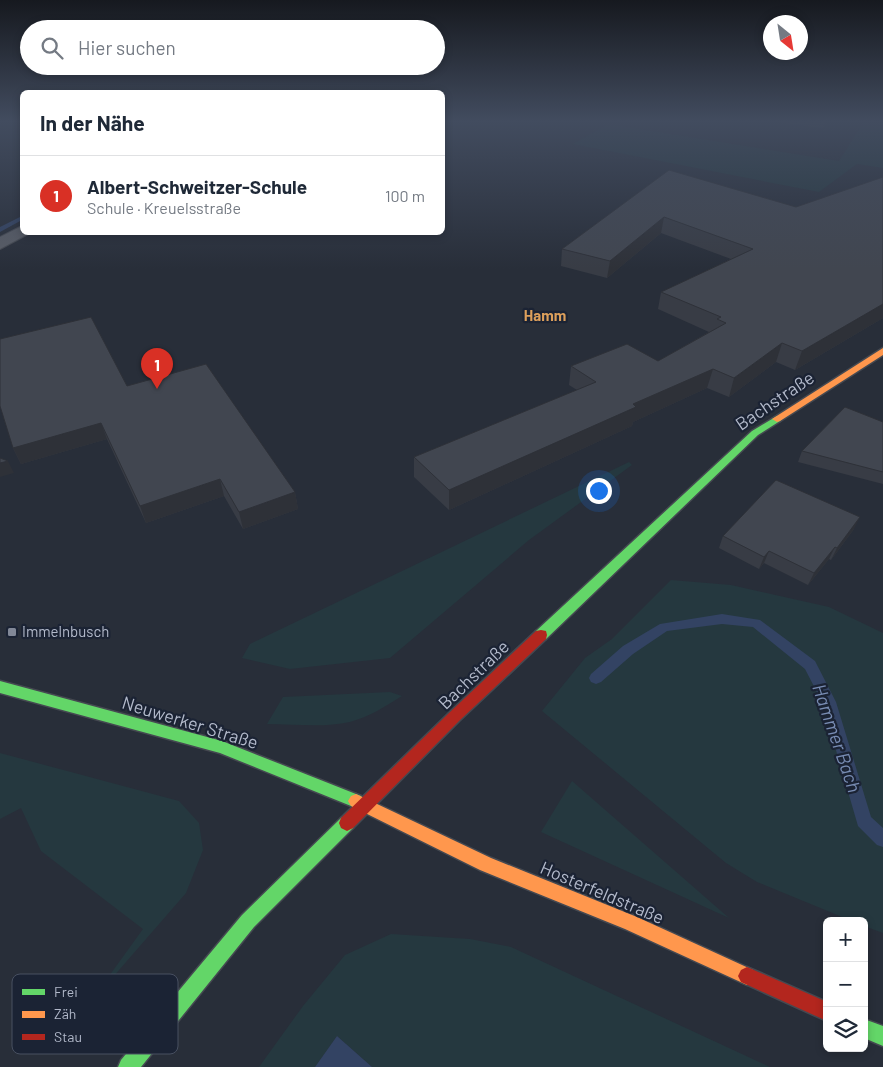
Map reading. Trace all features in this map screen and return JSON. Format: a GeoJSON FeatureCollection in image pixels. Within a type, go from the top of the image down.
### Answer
{"type":"FeatureCollection","features":[{"type":"Feature","properties":{"kind":"street"},"geometry":{"type":"LineString","coordinates":[[0,244],[20,232]]}},
{"type":"Feature","properties":{"kind":"street","name":"Bachstraße"},"geometry":{"type":"LineString","coordinates":[[178,1006],[248,921],[454,717],[754,433],[883,351]]}},
{"type":"Feature","properties":{"kind":"street","name":"Neuwerker Straße"},"geometry":{"type":"LineString","coordinates":[[0,687],[222,747],[366,805]]}},
{"type":"Feature","properties":{"kind":"street","name":"Hosterfeldstraße"},"geometry":{"type":"LineString","coordinates":[[366,805],[486,864],[631,923],[823,1010]]}},
{"type":"Feature","properties":{"kind":"street"},"geometry":{"type":"LineString","coordinates":[[868,1030],[883,1036]]}},
{"type":"Feature","properties":{"kind":"street","name":"Bachstraße"},"geometry":{"type":"LineString","coordinates":[[128,1067],[139,1054]]}},
{"type":"Feature","properties":{"kind":"shaded area"},"geometry":{"type":"Polygon","coordinates":[[[705,170],[849,170],[819,192],[705,170]]]}},
{"type":"Feature","properties":{"kind":"shaded area"},"geometry":{"type":"Polygon","coordinates":[[[629,462],[632,465],[529,540],[390,658],[290,669],[242,658],[250,644],[629,462]]]}},
{"type":"Feature","properties":{"kind":"shaded area"},"geometry":{"type":"Polygon","coordinates":[[[671,580],[731,585],[829,607],[883,633],[883,933],[868,927],[868,917],[842,917],[757,882],[726,863],[542,711],[585,658],[612,639],[671,580]]]}},
{"type":"Feature","properties":{"kind":"shaded area"},"geometry":{"type":"Polygon","coordinates":[[[390,692],[402,696],[371,714],[350,722],[319,725],[267,724],[283,697],[390,692]]]}},
{"type":"Feature","properties":{"kind":"shaded area"},"geometry":{"type":"Polygon","coordinates":[[[0,753],[179,801],[199,823],[203,850],[186,893],[116,974],[111,974],[143,929],[41,851],[21,808],[0,819],[0,753]]]}},
{"type":"Feature","properties":{"kind":"shaded area"},"geometry":{"type":"Polygon","coordinates":[[[572,781],[729,918],[541,832],[572,781]]]}},
{"type":"Feature","properties":{"kind":"shaded area"},"geometry":{"type":"Polygon","coordinates":[[[391,934],[470,939],[511,947],[770,1067],[372,1067],[337,1036],[315,1067],[259,1067],[303,1006],[345,955],[391,934]]]}},
{"type":"Feature","properties":{"kind":"water"},"geometry":{"type":"Polygon","coordinates":[[[337,1036],[372,1067],[315,1067],[337,1036]]]}},
{"type":"Feature","properties":{"kind":"building"},"geometry":{"type":"Polygon","coordinates":[[[669,170],[796,207],[883,177],[883,304],[802,351],[782,343],[734,378],[713,369],[633,404],[636,407],[449,490],[414,457],[596,382],[571,366],[627,344],[658,361],[726,323],[717,319],[721,317],[661,292],[753,249],[664,217],[610,261],[562,249],[669,170]]]}},
{"type":"Feature","properties":{"kind":"building"},"geometry":{"type":"Polygon","coordinates":[[[91,317],[127,386],[206,364],[295,492],[239,512],[220,479],[140,506],[101,423],[13,448],[0,406],[0,339],[91,317]]]}},
{"type":"Feature","properties":{"kind":"building"},"geometry":{"type":"Polygon","coordinates":[[[845,407],[883,422],[883,472],[802,451],[845,407]]]}},
{"type":"Feature","properties":{"kind":"building"},"geometry":{"type":"Polygon","coordinates":[[[0,458],[8,461],[0,463],[0,458]]]}},
{"type":"Feature","properties":{"kind":"building"},"geometry":{"type":"Polygon","coordinates":[[[776,480],[860,517],[837,548],[835,547],[814,573],[769,551],[764,557],[723,536],[776,480]]]}},
{"type":"Feature","properties":{"kind":"waterway"},"geometry":{"type":"LineString","coordinates":[[0,230],[20,219]]}},
{"type":"Feature","properties":{"kind":"waterway","name":"Hammer Bach"},"geometry":{"type":"LineString","coordinates":[[596,678],[628,650],[664,627],[722,619],[756,623],[810,665],[829,702],[864,821],[883,839]]}},
{"type":"Feature","properties":{"kind":"traffic: fast"},"geometry":{"type":"LineString","coordinates":[[541,635],[755,433],[777,419]]}},
{"type":"Feature","properties":{"kind":"traffic: fast"},"geometry":{"type":"LineString","coordinates":[[0,687],[222,747],[356,801]]}},
{"type":"Feature","properties":{"kind":"traffic: fast"},"geometry":{"type":"LineString","coordinates":[[178,1006],[248,921],[347,823]]}},
{"type":"Feature","properties":{"kind":"traffic: fast"},"geometry":{"type":"LineString","coordinates":[[868,1030],[883,1036]]}},
{"type":"Feature","properties":{"kind":"traffic: fast"},"geometry":{"type":"LineString","coordinates":[[128,1067],[139,1054]]}},
{"type":"Feature","properties":{"kind":"traffic: slow"},"geometry":{"type":"LineString","coordinates":[[777,419],[883,351]]}},
{"type":"Feature","properties":{"kind":"traffic: slow"},"geometry":{"type":"LineString","coordinates":[[356,801],[486,864],[631,923],[747,976]]}},
{"type":"Feature","properties":{"kind":"traffic: jam"},"geometry":{"type":"LineString","coordinates":[[347,823],[454,717],[541,635]]}},
{"type":"Feature","properties":{"kind":"traffic: jam"},"geometry":{"type":"LineString","coordinates":[[747,976],[823,1010]]}},
{"type":"Feature","properties":{"kind":"place","name":"Albert-Schweitzer-Schule"},"geometry":{"type":"Point","coordinates":[157,389]}},
{"type":"Feature","properties":{"kind":"place","name":"Immelnbusch"},"geometry":{"type":"Point","coordinates":[12,632]}},
{"type":"Feature","properties":{"kind":"district","name":"Hamm"},"geometry":{"type":"Point","coordinates":[545,316]}}]}
